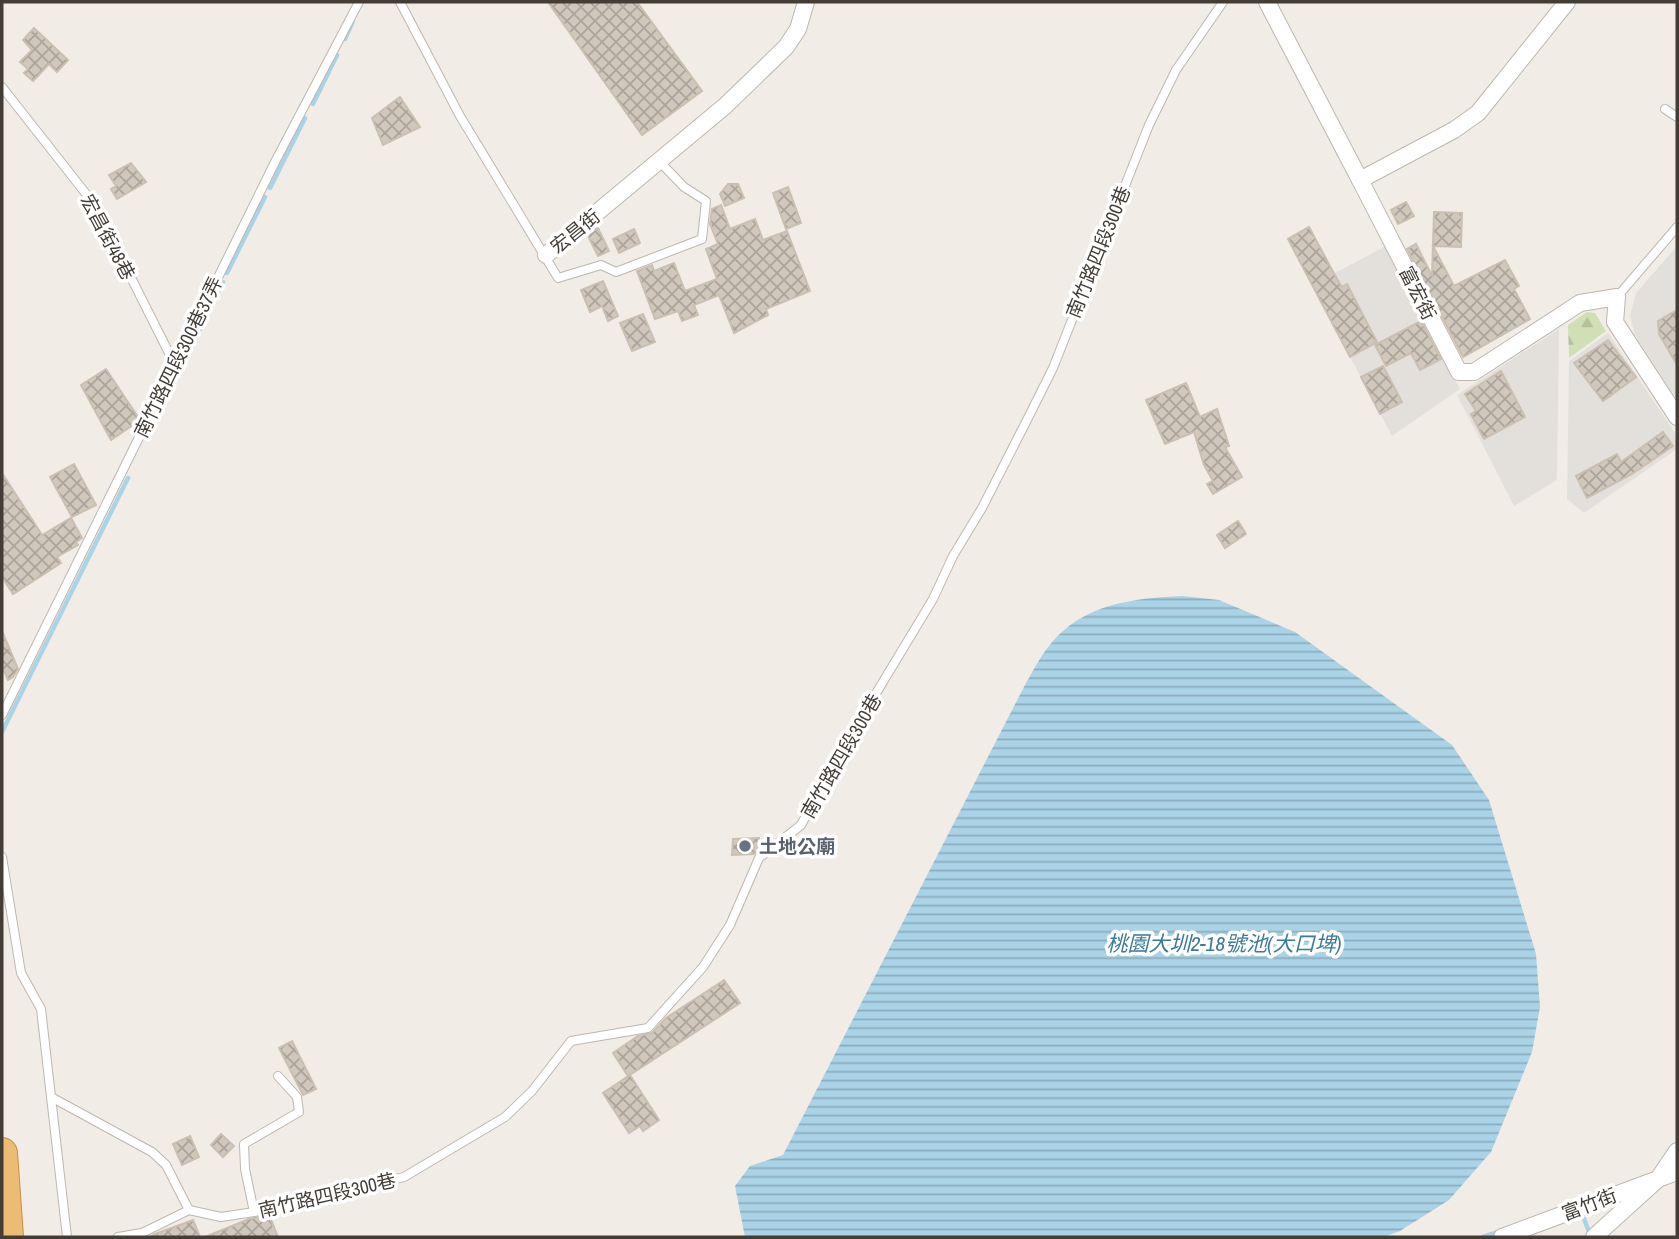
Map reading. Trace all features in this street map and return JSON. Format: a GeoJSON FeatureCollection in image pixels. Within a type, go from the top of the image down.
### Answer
{"type":"FeatureCollection","features":[{"type":"Feature","properties":{"kind":"highway"},"geometry":{"type":"LineString","coordinates":[[2,1153],[8,1237]]}},
{"type":"Feature","properties":{"kind":"street","name":"宏昌街"},"geometry":{"type":"LineString","coordinates":[[546,255],[725,106],[786,47],[798,29],[806,2]]}},
{"type":"Feature","properties":{"kind":"street"},"geometry":{"type":"LineString","coordinates":[[1267,2],[1360,180],[1454,130],[1478,113],[1567,2]]}},
{"type":"Feature","properties":{"kind":"street","name":"富宏街"},"geometry":{"type":"LineString","coordinates":[[1360,180],[1459,372],[1474,372],[1580,303],[1617,297]]}},
{"type":"Feature","properties":{"kind":"street"},"geometry":{"type":"LineString","coordinates":[[1617,297],[1615,322],[1677,417]]}},
{"type":"Feature","properties":{"kind":"street"},"geometry":{"type":"LineString","coordinates":[[1594,1237],[1658,1179],[1677,1151]]}},
{"type":"Feature","properties":{"kind":"street","name":"富竹街"},"geometry":{"type":"LineString","coordinates":[[1502,1237],[1677,1172]]}},
{"type":"Feature","properties":{"kind":"lane","name":"南竹路四段300巷37弄"},"geometry":{"type":"LineString","coordinates":[[2,715],[177,360],[359,2]]}},
{"type":"Feature","properties":{"kind":"lane","name":"宏昌街"},"geometry":{"type":"LineString","coordinates":[[400,2],[460,116],[546,255]]}},
{"type":"Feature","properties":{"kind":"lane","name":"南竹路四段300巷"},"geometry":{"type":"LineString","coordinates":[[189,1210],[221,1217],[254,1212],[404,1177],[435,1162],[505,1117],[532,1091],[571,1041],[648,1028],[703,967],[739,907],[759,858],[801,825],[843,748],[933,599],[1053,368],[1149,125],[1177,70],[1223,2]]}},
{"type":"Feature","properties":{"kind":"lane","name":"宏昌街48巷"},"geometry":{"type":"LineString","coordinates":[[2,87],[94,204],[170,355],[177,360]]}},
{"type":"Feature","properties":{"kind":"lane"},"geometry":{"type":"LineString","coordinates":[[1665,109],[1677,117]]}},
{"type":"Feature","properties":{"kind":"lane"},"geometry":{"type":"LineString","coordinates":[[546,255],[558,278],[601,265],[615,272],[702,239],[706,201],[684,187],[660,162]]}},
{"type":"Feature","properties":{"kind":"lane"},"geometry":{"type":"LineString","coordinates":[[1617,297],[1677,227]]}},
{"type":"Feature","properties":{"kind":"lane"},"geometry":{"type":"LineString","coordinates":[[2,858],[21,973],[41,1009],[67,1237]]}},
{"type":"Feature","properties":{"kind":"lane"},"geometry":{"type":"LineString","coordinates":[[254,1212],[245,1169],[244,1144],[299,1112],[297,1097],[278,1076]]}},
{"type":"Feature","properties":{"kind":"lane"},"geometry":{"type":"LineString","coordinates":[[51,1097],[152,1152],[166,1165],[189,1210],[142,1233],[118,1237]]}},
{"type":"Feature","properties":{"kind":"shaded area"},"geometry":{"type":"Polygon","coordinates":[[[1386,246],[1460,389],[1392,436],[1312,285],[1386,246]]]}},
{"type":"Feature","properties":{"kind":"shaded area"},"geometry":{"type":"Polygon","coordinates":[[[1677,246],[1677,400],[1635,335],[1630,316],[1636,293],[1677,246]]]}},
{"type":"Feature","properties":{"kind":"shaded area"},"geometry":{"type":"Polygon","coordinates":[[[1559,329],[1557,480],[1514,506],[1457,395],[1559,329]]]}},
{"type":"Feature","properties":{"kind":"shaded area"},"geometry":{"type":"Polygon","coordinates":[[[1608,333],[1677,436],[1677,449],[1584,513],[1567,499],[1569,361],[1608,333]]]}},
{"type":"Feature","properties":{"kind":"green space"},"geometry":{"type":"Polygon","coordinates":[[[1587,312],[1595,313],[1606,331],[1569,358],[1568,325],[1587,312]]]}},
{"type":"Feature","properties":{"kind":"water","name":"桃園大圳2-18號池(大口埤)"},"geometry":{"type":"Polygon","coordinates":[[[1182,596],[1219,600],[1295,632],[1452,745],[1489,800],[1536,954],[1540,1007],[1532,1052],[1491,1152],[1449,1200],[1400,1231],[1384,1237],[745,1237],[735,1186],[750,1166],[783,1155],[1026,683],[1049,646],[1062,632],[1092,612],[1127,602],[1182,596]]]}},
{"type":"Feature","properties":{"kind":"building"},"geometry":{"type":"Polygon","coordinates":[[[548,2],[637,2],[702,91],[642,135],[548,2]]]}},
{"type":"Feature","properties":{"kind":"building"},"geometry":{"type":"Polygon","coordinates":[[[34,28],[68,60],[57,72],[49,64],[33,81],[24,73],[28,69],[20,62],[32,50],[23,40],[34,28]]]}},
{"type":"Feature","properties":{"kind":"building"},"geometry":{"type":"Polygon","coordinates":[[[400,97],[420,127],[383,145],[372,118],[400,97]]]}},
{"type":"Feature","properties":{"kind":"building"},"geometry":{"type":"Polygon","coordinates":[[[131,163],[146,182],[117,199],[111,189],[116,186],[109,175],[131,163]]]}},
{"type":"Feature","properties":{"kind":"building"},"geometry":{"type":"Polygon","coordinates":[[[728,184],[738,184],[744,198],[725,206],[720,194],[728,184]]]}},
{"type":"Feature","properties":{"kind":"building"},"geometry":{"type":"Polygon","coordinates":[[[788,187],[801,223],[786,229],[773,193],[788,187]]]}},
{"type":"Feature","properties":{"kind":"building"},"geometry":{"type":"Polygon","coordinates":[[[1406,202],[1414,216],[1398,224],[1391,210],[1406,202]]]}},
{"type":"Feature","properties":{"kind":"building"},"geometry":{"type":"Polygon","coordinates":[[[721,205],[730,229],[755,219],[763,240],[787,231],[810,291],[766,309],[768,315],[734,333],[719,295],[694,305],[698,315],[682,321],[678,311],[655,319],[637,271],[652,265],[654,271],[674,263],[685,291],[717,279],[706,249],[718,244],[710,224],[712,209],[721,205]]]}},
{"type":"Feature","properties":{"kind":"building"},"geometry":{"type":"Polygon","coordinates":[[[1434,212],[1462,213],[1461,247],[1433,246],[1454,286],[1505,260],[1519,286],[1514,289],[1530,319],[1463,357],[1407,249],[1416,244],[1432,276],[1434,212]]]}},
{"type":"Feature","properties":{"kind":"building"},"geometry":{"type":"Polygon","coordinates":[[[1309,227],[1342,287],[1347,284],[1377,342],[1350,357],[1288,239],[1309,227]]]}},
{"type":"Feature","properties":{"kind":"building"},"geometry":{"type":"Polygon","coordinates":[[[598,228],[609,251],[598,256],[587,234],[598,228]]]}},
{"type":"Feature","properties":{"kind":"building"},"geometry":{"type":"Polygon","coordinates":[[[634,229],[640,243],[619,253],[613,239],[634,229]]]}},
{"type":"Feature","properties":{"kind":"building"},"geometry":{"type":"Polygon","coordinates":[[[603,281],[618,316],[608,321],[602,306],[590,312],[581,290],[603,281]]]}},
{"type":"Feature","properties":{"kind":"building"},"geometry":{"type":"Polygon","coordinates":[[[1677,310],[1677,365],[1659,334],[1658,321],[1677,310]]]}},
{"type":"Feature","properties":{"kind":"building"},"geometry":{"type":"Polygon","coordinates":[[[643,314],[655,342],[632,351],[620,323],[643,314]]]}},
{"type":"Feature","properties":{"kind":"building"},"geometry":{"type":"Polygon","coordinates":[[[1421,321],[1441,359],[1420,370],[1411,353],[1386,366],[1375,345],[1421,321]]]}},
{"type":"Feature","properties":{"kind":"building"},"geometry":{"type":"Polygon","coordinates":[[[1608,340],[1636,377],[1603,401],[1574,363],[1608,340]]]}},
{"type":"Feature","properties":{"kind":"building"},"geometry":{"type":"Polygon","coordinates":[[[1383,366],[1402,402],[1380,414],[1361,377],[1383,366]]]}},
{"type":"Feature","properties":{"kind":"building"},"geometry":{"type":"Polygon","coordinates":[[[106,369],[140,420],[111,440],[81,385],[106,369]]]}},
{"type":"Feature","properties":{"kind":"building"},"geometry":{"type":"Polygon","coordinates":[[[1501,371],[1525,417],[1484,439],[1471,414],[1476,411],[1465,394],[1501,371]]]}},
{"type":"Feature","properties":{"kind":"building"},"geometry":{"type":"Polygon","coordinates":[[[1186,383],[1200,417],[1217,409],[1229,446],[1225,447],[1242,477],[1213,494],[1207,484],[1213,481],[1204,465],[1194,432],[1165,444],[1146,400],[1186,383]]]}},
{"type":"Feature","properties":{"kind":"building"},"geometry":{"type":"Polygon","coordinates":[[[1663,432],[1673,446],[1632,474],[1587,498],[1576,476],[1617,454],[1621,462],[1663,432]]]}},
{"type":"Feature","properties":{"kind":"building"},"geometry":{"type":"Polygon","coordinates":[[[74,464],[96,505],[72,517],[50,477],[74,464]]]}},
{"type":"Feature","properties":{"kind":"building"},"geometry":{"type":"Polygon","coordinates":[[[2,473],[42,535],[71,518],[82,538],[76,542],[78,545],[57,557],[61,563],[13,594],[2,577],[2,473]]]}},
{"type":"Feature","properties":{"kind":"building"},"geometry":{"type":"Polygon","coordinates":[[[1238,521],[1246,534],[1225,548],[1217,535],[1238,521]]]}},
{"type":"Feature","properties":{"kind":"building"},"geometry":{"type":"Polygon","coordinates":[[[2,631],[18,669],[8,680],[2,666],[2,631]]]}},
{"type":"Feature","properties":{"kind":"building","name":"土地公廟"},"geometry":{"type":"Polygon","coordinates":[[[759,838],[758,850],[754,854],[732,855],[733,839],[759,838]]]}},
{"type":"Feature","properties":{"kind":"building"},"geometry":{"type":"Polygon","coordinates":[[[724,980],[740,1003],[628,1076],[613,1053],[638,1036],[652,1033],[666,1018],[724,980]]]}},
{"type":"Feature","properties":{"kind":"building"},"geometry":{"type":"Polygon","coordinates":[[[292,1041],[316,1089],[303,1095],[279,1048],[292,1041]]]}},
{"type":"Feature","properties":{"kind":"building"},"geometry":{"type":"Polygon","coordinates":[[[630,1075],[659,1120],[643,1131],[640,1126],[629,1133],[603,1093],[630,1075]]]}},
{"type":"Feature","properties":{"kind":"building"},"geometry":{"type":"Polygon","coordinates":[[[221,1134],[234,1146],[223,1157],[211,1145],[221,1134]]]}},
{"type":"Feature","properties":{"kind":"building"},"geometry":{"type":"Polygon","coordinates":[[[190,1136],[199,1157],[182,1165],[173,1144],[190,1136]]]}},
{"type":"Feature","properties":{"kind":"building"},"geometry":{"type":"Polygon","coordinates":[[[269,1215],[278,1237],[205,1237],[249,1219],[269,1215]]]}},
{"type":"Feature","properties":{"kind":"building"},"geometry":{"type":"Polygon","coordinates":[[[193,1220],[200,1237],[150,1237],[155,1234],[193,1220]]]}},
{"type":"Feature","properties":{"kind":"waterway"},"geometry":{"type":"LineString","coordinates":[[345,39],[353,21]]}},
{"type":"Feature","properties":{"kind":"waterway"},"geometry":{"type":"LineString","coordinates":[[313,104],[337,55]]}},
{"type":"Feature","properties":{"kind":"waterway"},"geometry":{"type":"LineString","coordinates":[[270,188],[305,118]]}},
{"type":"Feature","properties":{"kind":"waterway"},"geometry":{"type":"LineString","coordinates":[[227,273],[265,197]]}},
{"type":"Feature","properties":{"kind":"waterway"},"geometry":{"type":"LineString","coordinates":[[148,435],[223,282]]}},
{"type":"Feature","properties":{"kind":"waterway"},"geometry":{"type":"LineString","coordinates":[[2,732],[128,478]]}},
{"type":"Feature","properties":{"kind":"waterway"},"geometry":{"type":"LineString","coordinates":[[1583,1216],[1589,1232]]}},
{"type":"Feature","properties":{"kind":"waterway"},"geometry":{"type":"LineString","coordinates":[[1483,1237],[1498,1232]]}},
{"type":"Feature","properties":{"kind":"place","name":"土地公廟"},"geometry":{"type":"Point","coordinates":[745,846]}}]}
